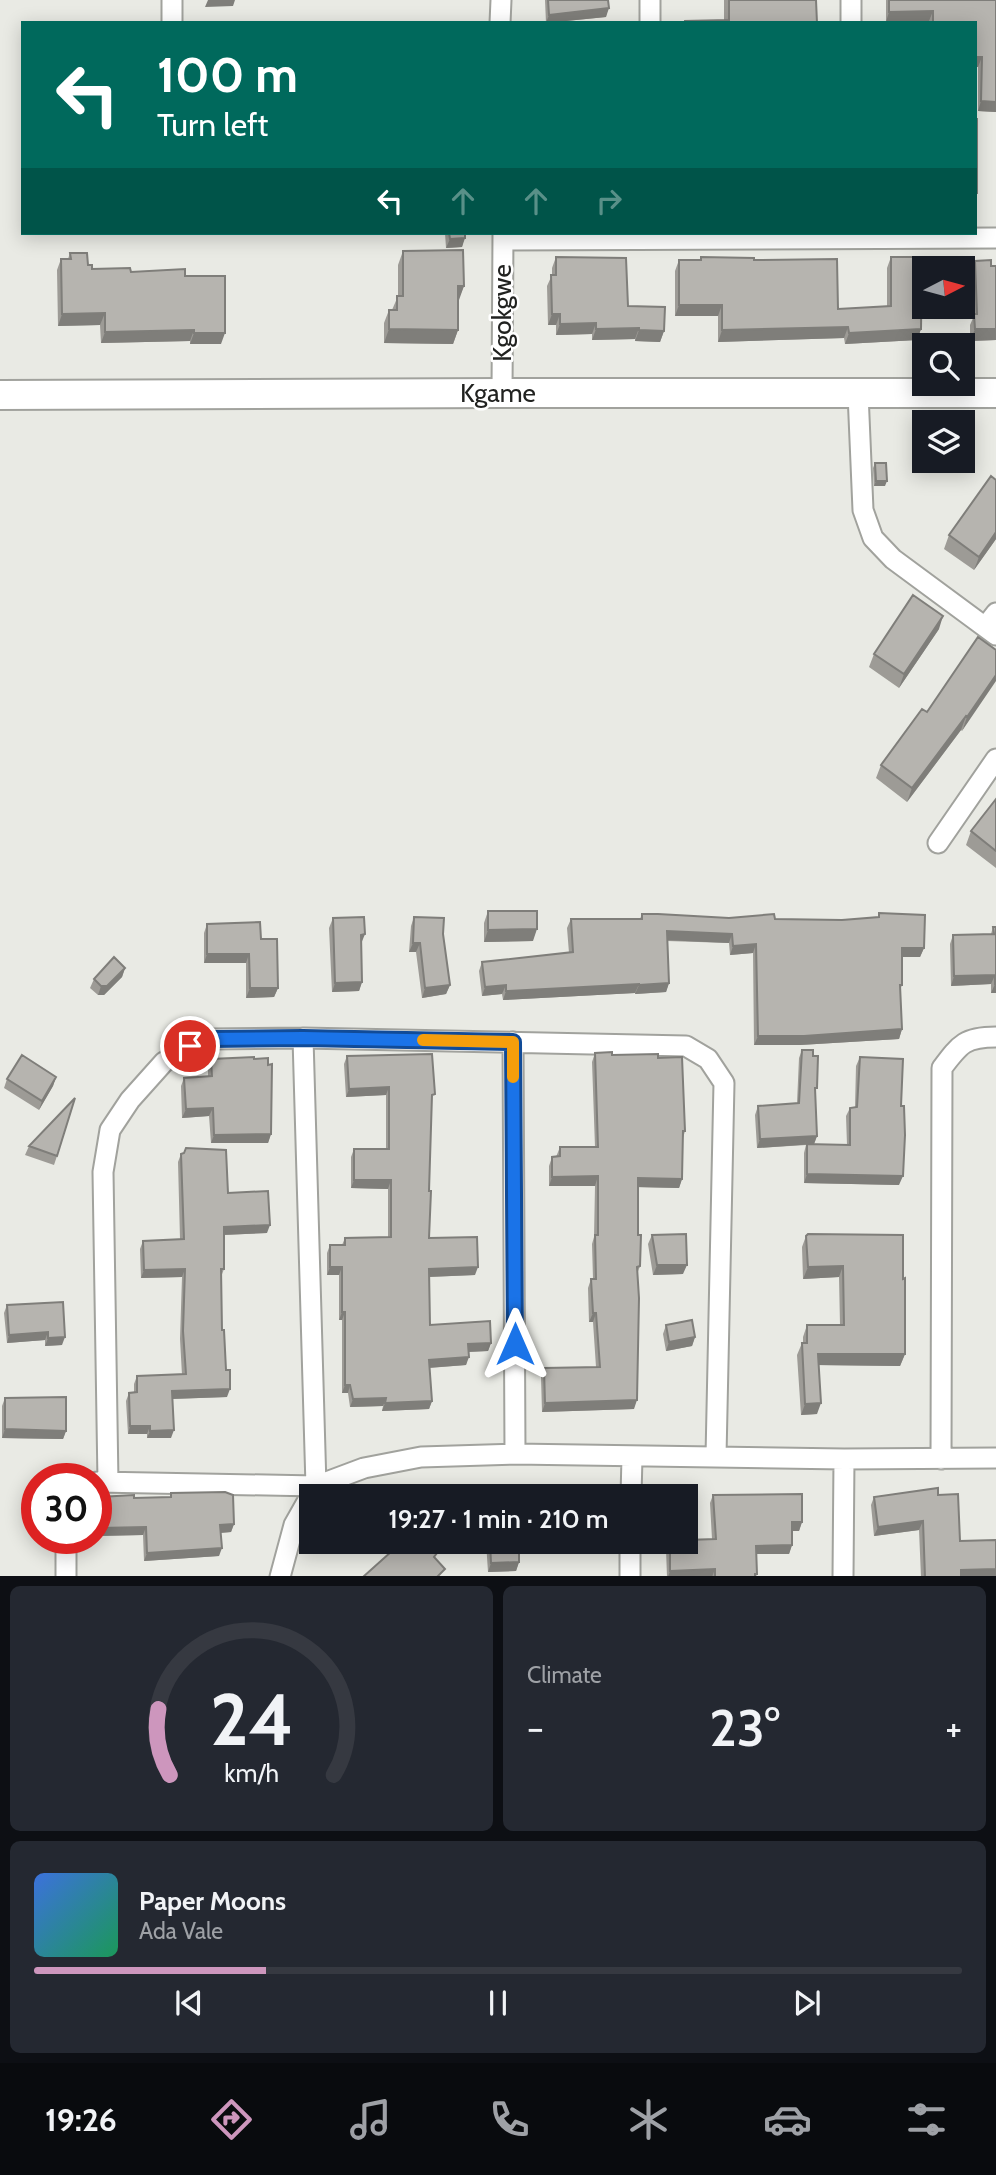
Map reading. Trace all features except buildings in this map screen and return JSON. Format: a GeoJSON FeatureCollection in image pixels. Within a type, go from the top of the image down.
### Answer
{"type":"FeatureCollection","features":[{"type":"Feature","properties":{"kind":"street"},"geometry":{"type":"LineString","coordinates":[[172,0],[173,21]]}},
{"type":"Feature","properties":{"kind":"street"},"geometry":{"type":"LineString","coordinates":[[500,0],[500,21]]}},
{"type":"Feature","properties":{"kind":"street"},"geometry":{"type":"LineString","coordinates":[[650,0],[650,21]]}},
{"type":"Feature","properties":{"kind":"street"},"geometry":{"type":"LineString","coordinates":[[851,0],[851,21]]}},
{"type":"Feature","properties":{"kind":"street"},"geometry":{"type":"LineString","coordinates":[[503,237],[996,238]]}},
{"type":"Feature","properties":{"kind":"street","name":"Kgokgwe"},"geometry":{"type":"LineString","coordinates":[[502,393],[503,237]]}},
{"type":"Feature","properties":{"kind":"street"},"geometry":{"type":"LineString","coordinates":[[859,393],[863,510],[873,538],[892,559],[992,625]]}},
{"type":"Feature","properties":{"kind":"street","name":"Kgame"},"geometry":{"type":"LineString","coordinates":[[0,395],[996,393]]}},
{"type":"Feature","properties":{"kind":"street"},"geometry":{"type":"LineString","coordinates":[[938,843],[996,759]]}},
{"type":"Feature","properties":{"kind":"street"},"geometry":{"type":"LineString","coordinates":[[941,1458],[942,1068],[956,1049],[975,1037],[996,1037]]}},
{"type":"Feature","properties":{"kind":"street"},"geometry":{"type":"LineString","coordinates":[[303,1038],[316,1484]]}},
{"type":"Feature","properties":{"kind":"street"},"geometry":{"type":"LineString","coordinates":[[102,1463],[103,1172],[110,1130],[130,1100],[164,1062],[190,1046],[210,1039],[303,1038],[686,1046],[708,1059],[724,1083],[716,1456]]}},
{"type":"Feature","properties":{"kind":"street"},"geometry":{"type":"LineString","coordinates":[[513,1042],[515,1454]]}},
{"type":"Feature","properties":{"kind":"street"},"geometry":{"type":"LineString","coordinates":[[321,1484],[364,1468],[421,1457],[515,1454],[844,1459],[996,1458]]}},
{"type":"Feature","properties":{"kind":"street"},"geometry":{"type":"LineString","coordinates":[[631,1484],[632,1457]]}},
{"type":"Feature","properties":{"kind":"street"},"geometry":{"type":"LineString","coordinates":[[843,1576],[844,1459]]}},
{"type":"Feature","properties":{"kind":"street"},"geometry":{"type":"LineString","coordinates":[[112,1482],[299,1486]]}},
{"type":"Feature","properties":{"kind":"street"},"geometry":{"type":"LineString","coordinates":[[280,1576],[294,1525],[299,1516]]}},
{"type":"Feature","properties":{"kind":"street"},"geometry":{"type":"LineString","coordinates":[[66,1554],[66,1576]]}},
{"type":"Feature","properties":{"kind":"street"},"geometry":{"type":"LineString","coordinates":[[630,1554],[630,1576]]}},
{"type":"Feature","properties":{"kind":"slow traffic"},"geometry":{"type":"LineString","coordinates":[[423,1040],[513,1042],[513,1077]]}},
{"type":"Feature","properties":{"kind":"route"},"geometry":{"type":"LineString","coordinates":[[190,1046],[210,1039],[513,1042],[515,1344]]}}]}
